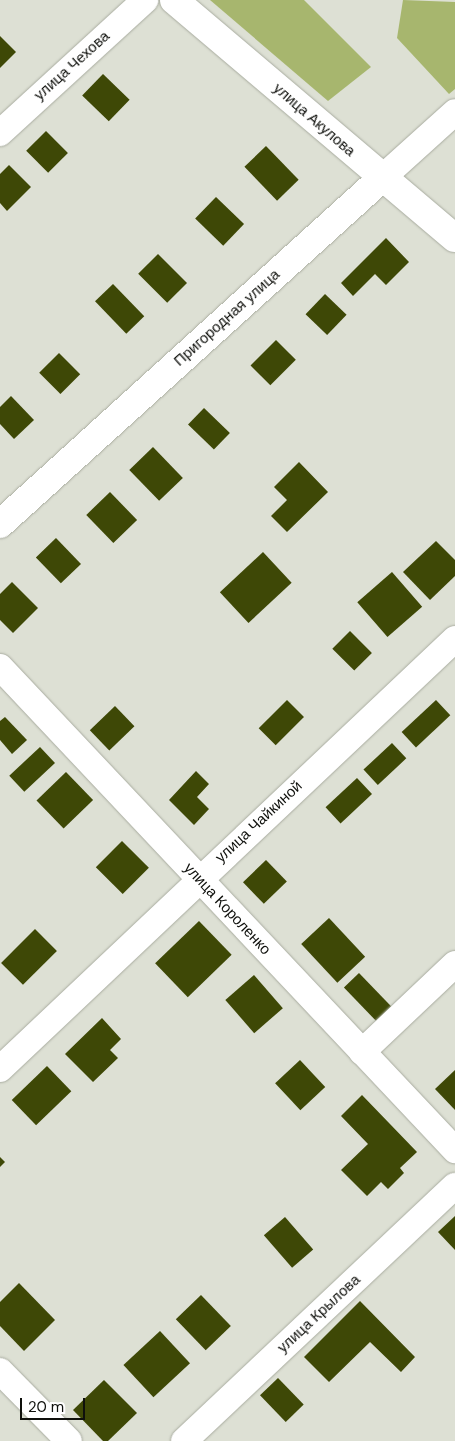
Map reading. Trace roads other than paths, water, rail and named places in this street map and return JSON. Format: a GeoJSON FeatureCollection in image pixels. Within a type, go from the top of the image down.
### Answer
{"type":"FeatureCollection","features":[{"type":"Feature","properties":{"kind":"main road","name":"улица Акулова"},"geometry":{"type":"LineString","coordinates":[[174,0],[455,238]]}},
{"type":"Feature","properties":{"kind":"main road","name":"Пригородная улица"},"geometry":{"type":"LineString","coordinates":[[0,524],[382,178]]}},
{"type":"Feature","properties":{"kind":"street","name":"улица Чехова"},"geometry":{"type":"LineString","coordinates":[[0,133],[145,0]]}},
{"type":"Feature","properties":{"kind":"street","name":"Пригородная улица"},"geometry":{"type":"LineString","coordinates":[[382,178],[455,112]]}},
{"type":"Feature","properties":{"kind":"street","name":"улица Чайкиной"},"geometry":{"type":"LineString","coordinates":[[0,1069],[198,879],[455,639]]}},
{"type":"Feature","properties":{"kind":"street","name":"улица Короленко"},"geometry":{"type":"LineString","coordinates":[[0,667],[455,1150]]}},
{"type":"Feature","properties":{"kind":"street"},"geometry":{"type":"LineString","coordinates":[[362,1052],[455,964]]}},
{"type":"Feature","properties":{"kind":"street","name":"улица Крылова"},"geometry":{"type":"LineString","coordinates":[[184,1441],[455,1186]]}},
{"type":"Feature","properties":{"kind":"street"},"geometry":{"type":"LineString","coordinates":[[0,1370],[70,1441]]}}]}
